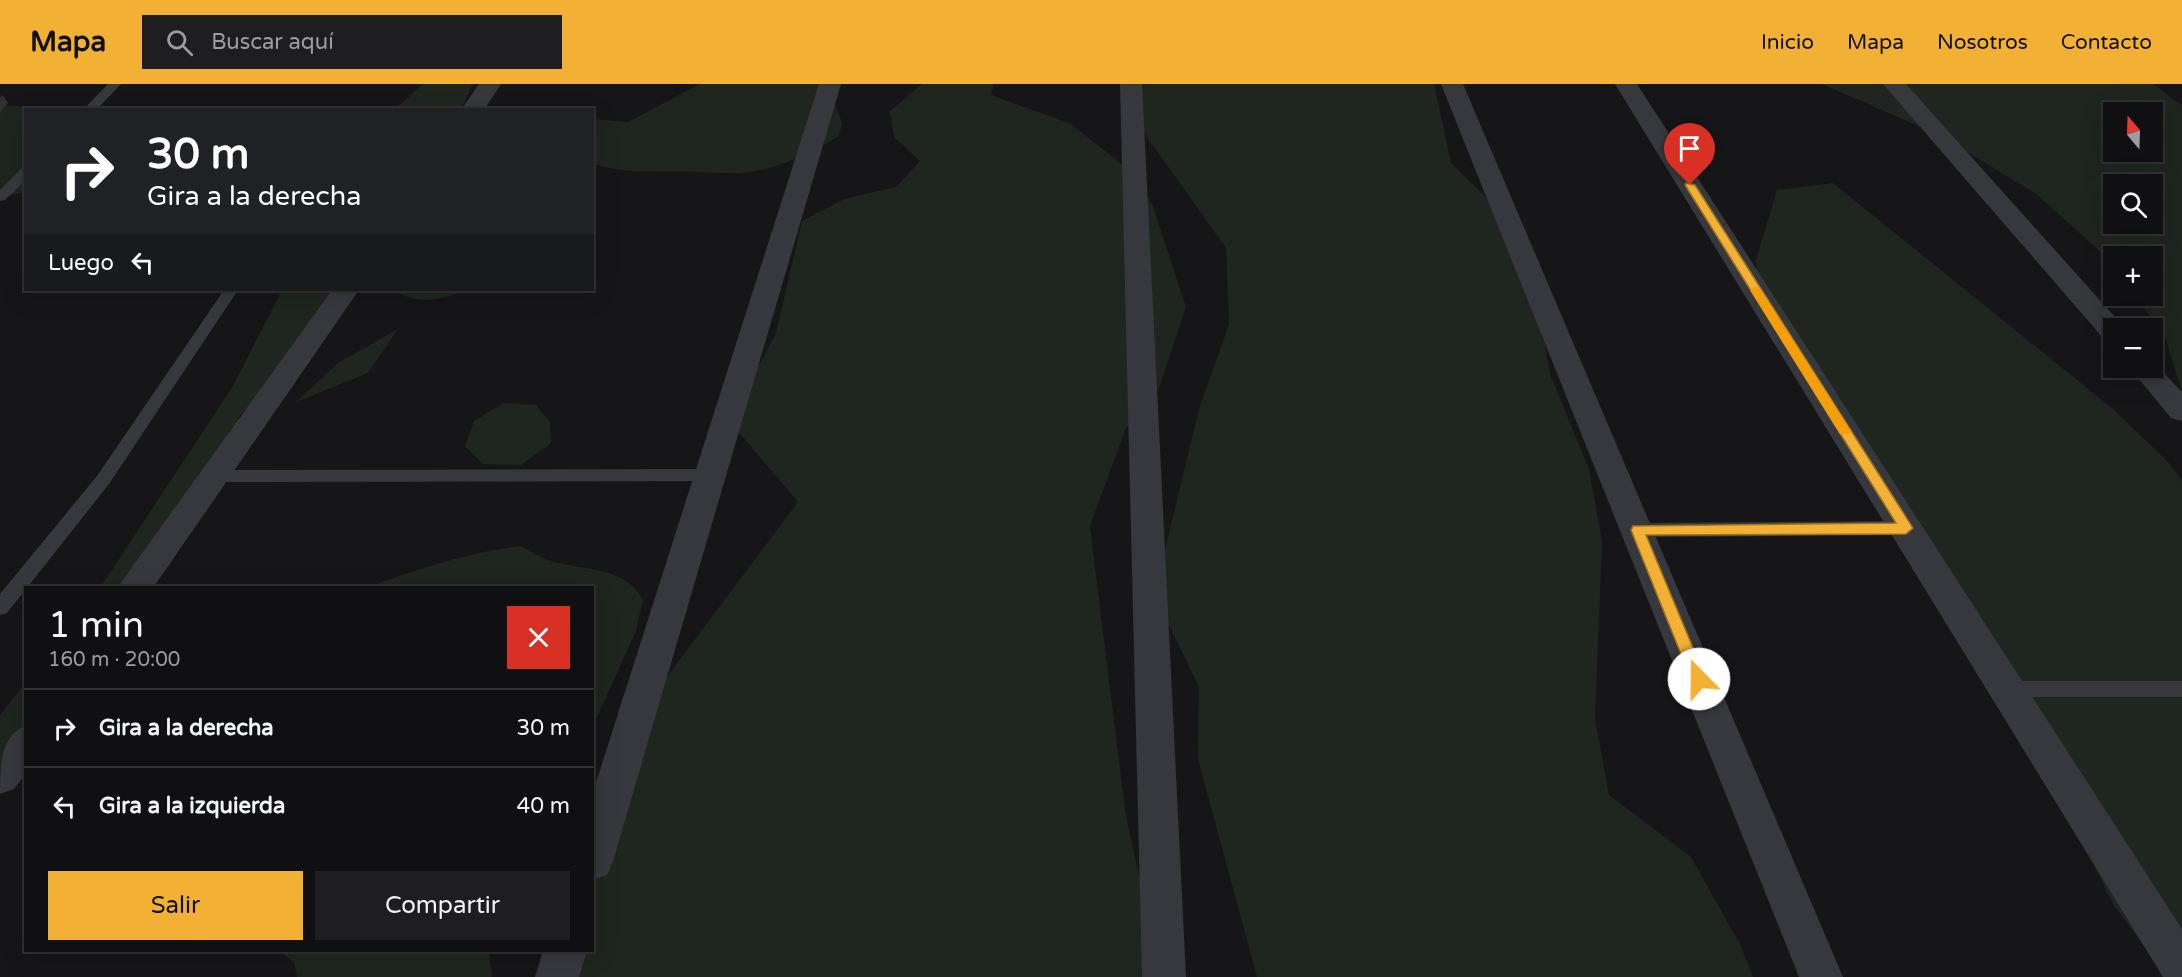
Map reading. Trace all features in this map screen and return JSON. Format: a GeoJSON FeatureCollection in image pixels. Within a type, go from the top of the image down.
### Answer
{"type":"FeatureCollection","features":[{"type":"Feature","properties":{"kind":"street"},"geometry":{"type":"LineString","coordinates":[[473,108],[490,84]]}},
{"type":"Feature","properties":{"kind":"street"},"geometry":{"type":"LineString","coordinates":[[594,854],[830,84]]}},
{"type":"Feature","properties":{"kind":"street"},"geometry":{"type":"LineString","coordinates":[[1131,84],[1164,977]]}},
{"type":"Feature","properties":{"kind":"street"},"geometry":{"type":"LineString","coordinates":[[1452,84],[1821,977]]}},
{"type":"Feature","properties":{"kind":"street"},"geometry":{"type":"LineString","coordinates":[[1626,84],[2182,968]]}},
{"type":"Feature","properties":{"kind":"street"},"geometry":{"type":"LineString","coordinates":[[1894,84],[2103,321]]}},
{"type":"Feature","properties":{"kind":"street"},"geometry":{"type":"LineString","coordinates":[[135,586],[344,291]]}},
{"type":"Feature","properties":{"kind":"street"},"geometry":{"type":"LineString","coordinates":[[2153,378],[2182,411]]}},
{"type":"Feature","properties":{"kind":"street"},"geometry":{"type":"LineString","coordinates":[[0,777],[24,744]]}},
{"type":"Feature","properties":{"kind":"street"},"geometry":{"type":"LineString","coordinates":[[557,977],[565,952]]}},
{"type":"Feature","properties":{"kind":"lane"},"geometry":{"type":"LineString","coordinates":[[91,108],[115,84]]}},
{"type":"Feature","properties":{"kind":"lane"},"geometry":{"type":"LineString","coordinates":[[0,197],[24,174]]}},
{"type":"Feature","properties":{"kind":"lane"},"geometry":{"type":"LineString","coordinates":[[0,608],[103,480],[230,291]]}},
{"type":"Feature","properties":{"kind":"lane"},"geometry":{"type":"LineString","coordinates":[[213,476],[710,475]]}},
{"type":"Feature","properties":{"kind":"lane"},"geometry":{"type":"LineString","coordinates":[[1637,530],[1906,528]]}},
{"type":"Feature","properties":{"kind":"lane"},"geometry":{"type":"LineString","coordinates":[[2007,690],[2182,689]]}},
{"type":"Feature","properties":{"kind":"shaded area"},"geometry":{"type":"Polygon","coordinates":[[[423,84],[473,84],[461,108],[396,108],[423,84]]]}},
{"type":"Feature","properties":{"kind":"shaded area"},"geometry":{"type":"Polygon","coordinates":[[[700,84],[838,84],[833,99],[842,123],[839,136],[816,149],[779,165],[753,172],[631,171],[594,164],[594,119],[628,122],[700,84]]]}},
{"type":"Feature","properties":{"kind":"shaded area"},"geometry":{"type":"Polygon","coordinates":[[[922,84],[994,84],[991,95],[1071,124],[1129,170],[1152,204],[1186,307],[1159,388],[1126,428],[1090,526],[1125,810],[1160,977],[552,977],[559,952],[594,952],[594,829],[660,686],[798,502],[729,421],[776,333],[802,221],[844,199],[896,187],[920,161],[894,137],[890,111],[922,84]]]}},
{"type":"Feature","properties":{"kind":"shaded area"},"geometry":{"type":"Polygon","coordinates":[[[1131,84],[1434,84],[1451,163],[1509,220],[1529,255],[1550,374],[1589,469],[1602,541],[1595,719],[1609,795],[1691,857],[1740,944],[1753,977],[1257,977],[1198,759],[1199,687],[1168,623],[1162,562],[1199,409],[1229,324],[1226,248],[1142,130],[1131,84]]]}},
{"type":"Feature","properties":{"kind":"shaded area"},"geometry":{"type":"Polygon","coordinates":[[[1822,84],[2154,84],[2182,106],[2182,392],[2163,335],[2163,318],[2151,318],[2143,306],[2163,306],[2163,246],[2103,246],[2103,254],[2035,193],[1939,135],[1822,84]]]}},
{"type":"Feature","properties":{"kind":"shaded area"},"geometry":{"type":"Polygon","coordinates":[[[0,106],[19,106],[25,108],[24,190],[21,193],[0,197],[0,106]]]}},
{"type":"Feature","properties":{"kind":"shaded area"},"geometry":{"type":"Polygon","coordinates":[[[1833,183],[2113,409],[2168,462],[2182,481],[2182,977],[2167,977],[2113,904],[1990,654],[1759,293],[1756,260],[1777,190],[1833,183]]]}},
{"type":"Feature","properties":{"kind":"shaded area"},"geometry":{"type":"Polygon","coordinates":[[[281,291],[341,291],[313,333],[238,418],[222,464],[133,586],[101,586],[233,386],[281,291]]]}},
{"type":"Feature","properties":{"kind":"shaded area"},"geometry":{"type":"Polygon","coordinates":[[[395,291],[464,291],[430,300],[403,295],[395,291]]]}},
{"type":"Feature","properties":{"kind":"shaded area"},"geometry":{"type":"Polygon","coordinates":[[[398,329],[368,373],[296,402],[338,363],[398,329]]]}},
{"type":"Feature","properties":{"kind":"shaded area"},"geometry":{"type":"Polygon","coordinates":[[[503,403],[536,405],[550,422],[551,443],[521,465],[483,464],[465,446],[474,421],[503,403]]]}},
{"type":"Feature","properties":{"kind":"shaded area"},"geometry":{"type":"Polygon","coordinates":[[[521,546],[551,561],[614,575],[635,588],[643,599],[636,631],[594,724],[594,586],[371,586],[422,568],[521,546]]]}},
{"type":"Feature","properties":{"kind":"shaded area"},"geometry":{"type":"Polygon","coordinates":[[[24,684],[24,736],[0,770],[0,715],[24,684]]]}},
{"type":"Feature","properties":{"kind":"shaded area"},"geometry":{"type":"Polygon","coordinates":[[[279,952],[489,952],[492,977],[297,977],[294,962],[279,952]]]}},
{"type":"Feature","properties":{"kind":"slow traffic"},"geometry":{"type":"LineString","coordinates":[[1756,290],[1845,431]]}},
{"type":"Feature","properties":{"kind":"route"},"geometry":{"type":"LineString","coordinates":[[1690,185],[1906,528],[1637,530],[1699,679]]}}]}
